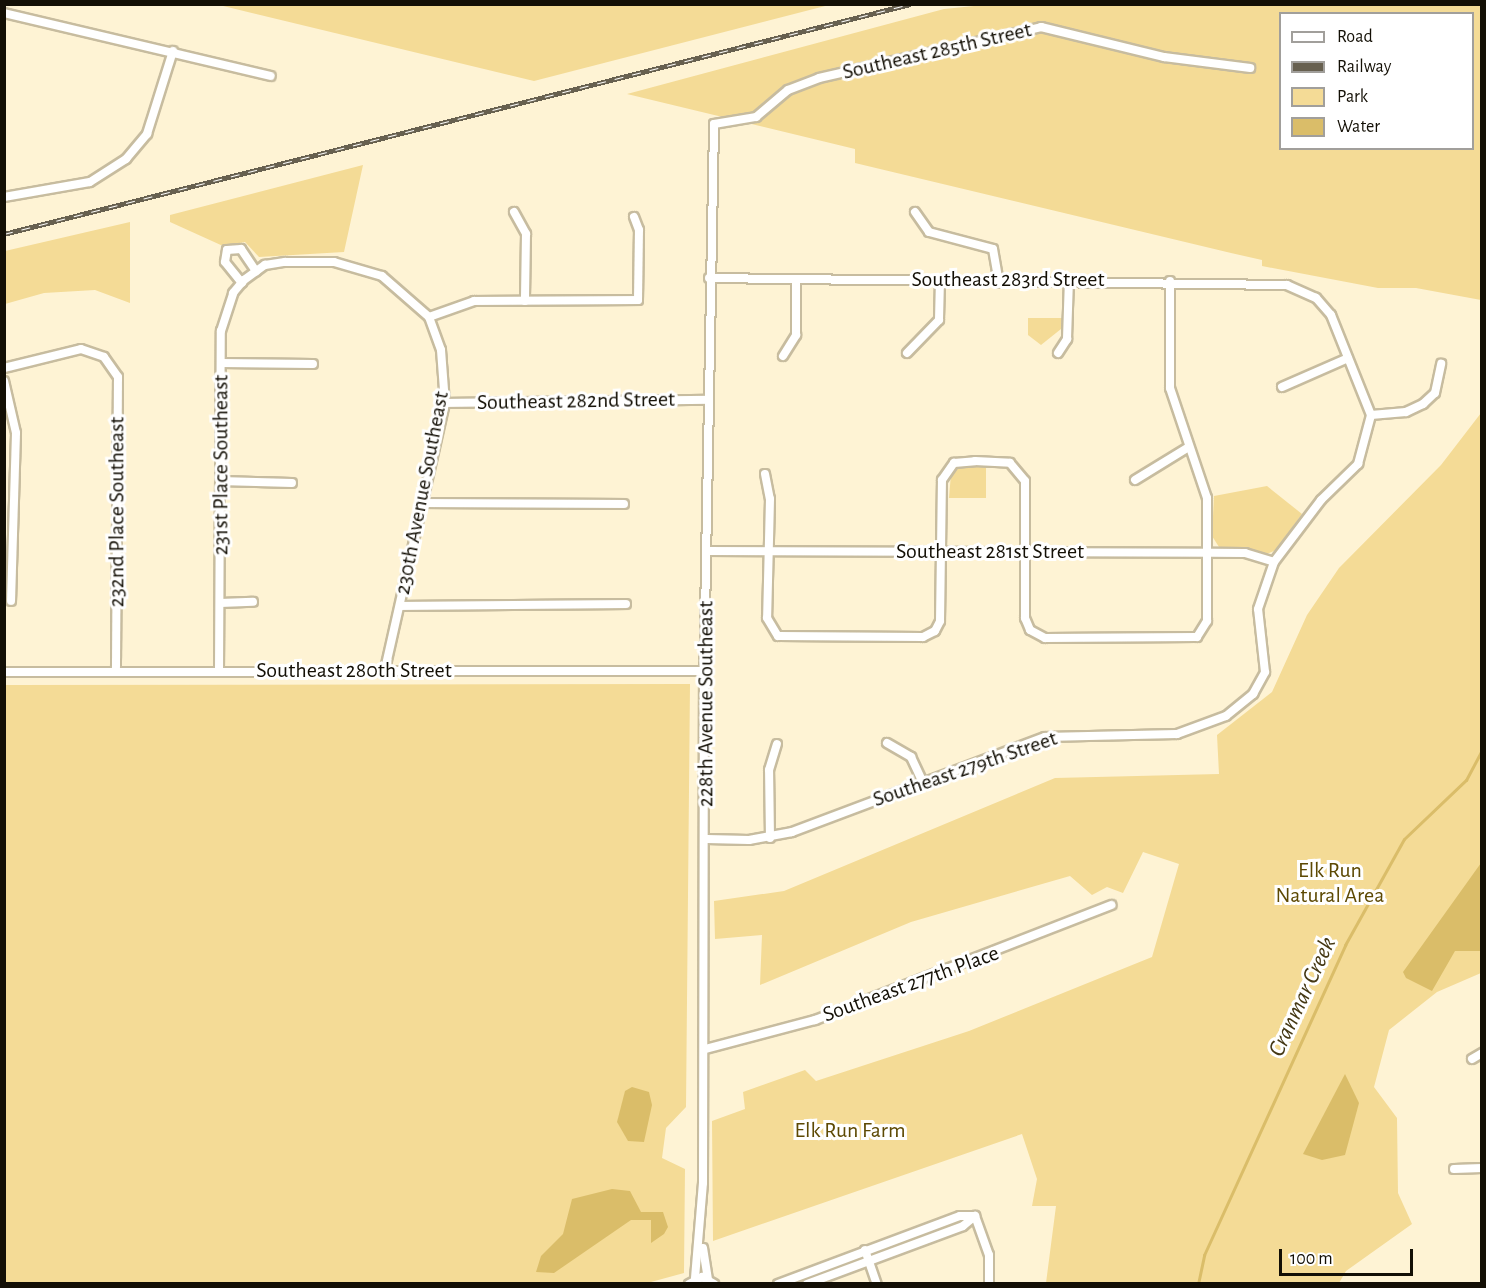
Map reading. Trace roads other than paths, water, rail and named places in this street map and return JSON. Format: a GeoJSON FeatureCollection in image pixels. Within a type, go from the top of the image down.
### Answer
{"type":"FeatureCollection","features":[{"type":"Feature","properties":{"kind":"street"},"geometry":{"type":"LineString","coordinates":[[4,13],[173,51],[271,76]]}},
{"type":"Feature","properties":{"kind":"street","name":"Southeast 285th Street"},"geometry":{"type":"LineString","coordinates":[[709,170],[714,124],[756,117],[789,90],[819,78],[1007,32],[1060,28],[1147,54],[1250,68]]}},
{"type":"Feature","properties":{"kind":"street"},"geometry":{"type":"LineString","coordinates":[[4,197],[45,193],[90,182],[137,147],[155,114],[173,51]]}},
{"type":"Feature","properties":{"kind":"street","name":"228th Avenue Southeast"},"geometry":{"type":"LineString","coordinates":[[692,1281],[702,1237],[705,1048],[704,671],[709,170]]}},
{"type":"Feature","properties":{"kind":"street"},"geometry":{"type":"LineString","coordinates":[[514,212],[526,234],[525,301]]}},
{"type":"Feature","properties":{"kind":"street"},"geometry":{"type":"LineString","coordinates":[[915,212],[929,232],[993,249],[999,282]]}},
{"type":"Feature","properties":{"kind":"street"},"geometry":{"type":"LineString","coordinates":[[242,283],[225,262],[227,250],[241,249],[256,271],[285,262],[360,267],[403,290],[429,316],[474,302],[638,300],[639,230],[634,216]]}},
{"type":"Feature","properties":{"kind":"street","name":"231st Place Southeast"},"geometry":{"type":"LineString","coordinates":[[219,671],[221,363],[224,315],[242,283],[256,271]]}},
{"type":"Feature","properties":{"kind":"street","name":"Southeast 283rd Street"},"geometry":{"type":"LineString","coordinates":[[709,278],[1277,283],[1305,292],[1331,315],[1348,358]]}},
{"type":"Feature","properties":{"kind":"street"},"geometry":{"type":"LineString","coordinates":[[783,356],[796,335],[796,279]]}},
{"type":"Feature","properties":{"kind":"street"},"geometry":{"type":"LineString","coordinates":[[907,352],[939,320],[940,280]]}},
{"type":"Feature","properties":{"kind":"street"},"geometry":{"type":"LineString","coordinates":[[1058,353],[1067,339],[1069,280]]}},
{"type":"Feature","properties":{"kind":"street"},"geometry":{"type":"LineString","coordinates":[[765,474],[770,499],[766,552],[772,630],[783,638],[923,638],[935,632],[940,621],[942,480],[950,466],[1004,462],[1017,468],[1027,490],[1025,552],[1030,630],[1045,638],[1191,638],[1202,632],[1207,621],[1209,553],[1207,498],[1187,448],[1168,376],[1170,281]]}},
{"type":"Feature","properties":{"kind":"street","name":"230th Avenue Southeast"},"geometry":{"type":"LineString","coordinates":[[385,670],[445,403],[441,350],[429,316]]}},
{"type":"Feature","properties":{"kind":"street","name":"232nd Place Southeast"},"geometry":{"type":"LineString","coordinates":[[4,368],[72,349],[104,357],[120,384],[114,426],[116,672]]}},
{"type":"Feature","properties":{"kind":"street"},"geometry":{"type":"LineString","coordinates":[[1274,562],[1321,500],[1358,464],[1371,415],[1348,358],[1282,387]]}},
{"type":"Feature","properties":{"kind":"street"},"geometry":{"type":"LineString","coordinates":[[221,363],[313,364]]}},
{"type":"Feature","properties":{"kind":"street"},"geometry":{"type":"LineString","coordinates":[[1371,415],[1406,412],[1423,405],[1435,393],[1441,364]]}},
{"type":"Feature","properties":{"kind":"street"},"geometry":{"type":"LineString","coordinates":[[4,381],[16,433],[11,601]]}},
{"type":"Feature","properties":{"kind":"street","name":"Southeast 282nd Street"},"geometry":{"type":"LineString","coordinates":[[445,403],[707,400]]}},
{"type":"Feature","properties":{"kind":"street"},"geometry":{"type":"LineString","coordinates":[[1135,480],[1187,448]]}},
{"type":"Feature","properties":{"kind":"street"},"geometry":{"type":"LineString","coordinates":[[220,482],[292,483]]}},
{"type":"Feature","properties":{"kind":"street"},"geometry":{"type":"LineString","coordinates":[[423,503],[624,504]]}},
{"type":"Feature","properties":{"kind":"street","name":"Southeast 281st Street"},"geometry":{"type":"LineString","coordinates":[[706,551],[1245,553],[1274,562]]}},
{"type":"Feature","properties":{"kind":"street","name":"Southeast 279th Street"},"geometry":{"type":"LineString","coordinates":[[706,839],[770,838],[1051,736],[1193,731],[1226,716],[1253,694],[1264,672],[1258,609],[1274,562]]}},
{"type":"Feature","properties":{"kind":"street"},"geometry":{"type":"LineString","coordinates":[[220,603],[253,602]]}},
{"type":"Feature","properties":{"kind":"street"},"geometry":{"type":"LineString","coordinates":[[400,606],[626,604]]}},
{"type":"Feature","properties":{"kind":"street","name":"Southeast 280th Street"},"geometry":{"type":"LineString","coordinates":[[4,672],[704,671]]}},
{"type":"Feature","properties":{"kind":"street"},"geometry":{"type":"LineString","coordinates":[[887,743],[911,757],[922,781]]}},
{"type":"Feature","properties":{"kind":"street"},"geometry":{"type":"LineString","coordinates":[[770,838],[769,770],[777,744]]}},
{"type":"Feature","properties":{"kind":"street","name":"Southeast 277th Place"},"geometry":{"type":"LineString","coordinates":[[705,1048],[815,1020],[1112,905]]}},
{"type":"Feature","properties":{"kind":"street"},"geometry":{"type":"LineString","coordinates":[[1472,1059],[1482,1053]]}},
{"type":"Feature","properties":{"kind":"street"},"geometry":{"type":"LineString","coordinates":[[1454,1169],[1482,1168]]}},
{"type":"Feature","properties":{"kind":"street"},"geometry":{"type":"LineString","coordinates":[[778,1284],[960,1216],[975,1216]]}},
{"type":"Feature","properties":{"kind":"street"},"geometry":{"type":"LineString","coordinates":[[807,1284],[963,1226],[975,1216]]}},
{"type":"Feature","properties":{"kind":"street"},"geometry":{"type":"LineString","coordinates":[[975,1216],[989,1255],[989,1284]]}},
{"type":"Feature","properties":{"kind":"street","name":"228th Avenue Southeast"},"geometry":{"type":"LineString","coordinates":[[702,1237],[711,1281]]}},
{"type":"Feature","properties":{"kind":"street"},"geometry":{"type":"LineString","coordinates":[[865,1250],[877,1284]]}},
{"type":"Feature","properties":{"kind":"street"},"geometry":{"type":"LineString","coordinates":[[692,1281],[711,1281]]}},
{"type":"Feature","properties":{"kind":"water"},"geometry":{"type":"Polygon","coordinates":[[[1481,863],[1481,951],[1455,951],[1432,991],[1406,978],[1403,972],[1481,863]]]}},
{"type":"Feature","properties":{"kind":"water"},"geometry":{"type":"Polygon","coordinates":[[[1345,1074],[1359,1103],[1345,1155],[1322,1160],[1303,1154],[1345,1074]]]}},
{"type":"Feature","properties":{"kind":"water"},"geometry":{"type":"Polygon","coordinates":[[[632,1087],[649,1092],[652,1105],[644,1142],[628,1141],[617,1122],[625,1091],[632,1087]]]}},
{"type":"Feature","properties":{"kind":"water"},"geometry":{"type":"Polygon","coordinates":[[[612,1189],[630,1191],[641,1212],[663,1212],[668,1227],[664,1234],[651,1243],[651,1220],[631,1220],[554,1273],[536,1272],[541,1256],[563,1234],[572,1199],[612,1189]]]}},
{"type":"Feature","properties":{"kind":"waterway","name":"Cranmar Creek"},"geometry":{"type":"LineString","coordinates":[[1198,1284],[1204,1255],[1345,945],[1404,839],[1466,780],[1482,750]]}},
{"type":"Feature","properties":{"kind":"railway"},"geometry":{"type":"LineString","coordinates":[[4,234],[910,4]]}},
{"type":"Feature","properties":{"kind":"park label","name":"Elk Run Natural Area"},"geometry":{"type":"Point","coordinates":[1330,882]}},
{"type":"Feature","properties":{"kind":"park label","name":"Elk Run Farm"},"geometry":{"type":"Point","coordinates":[850,1131]}}]}
